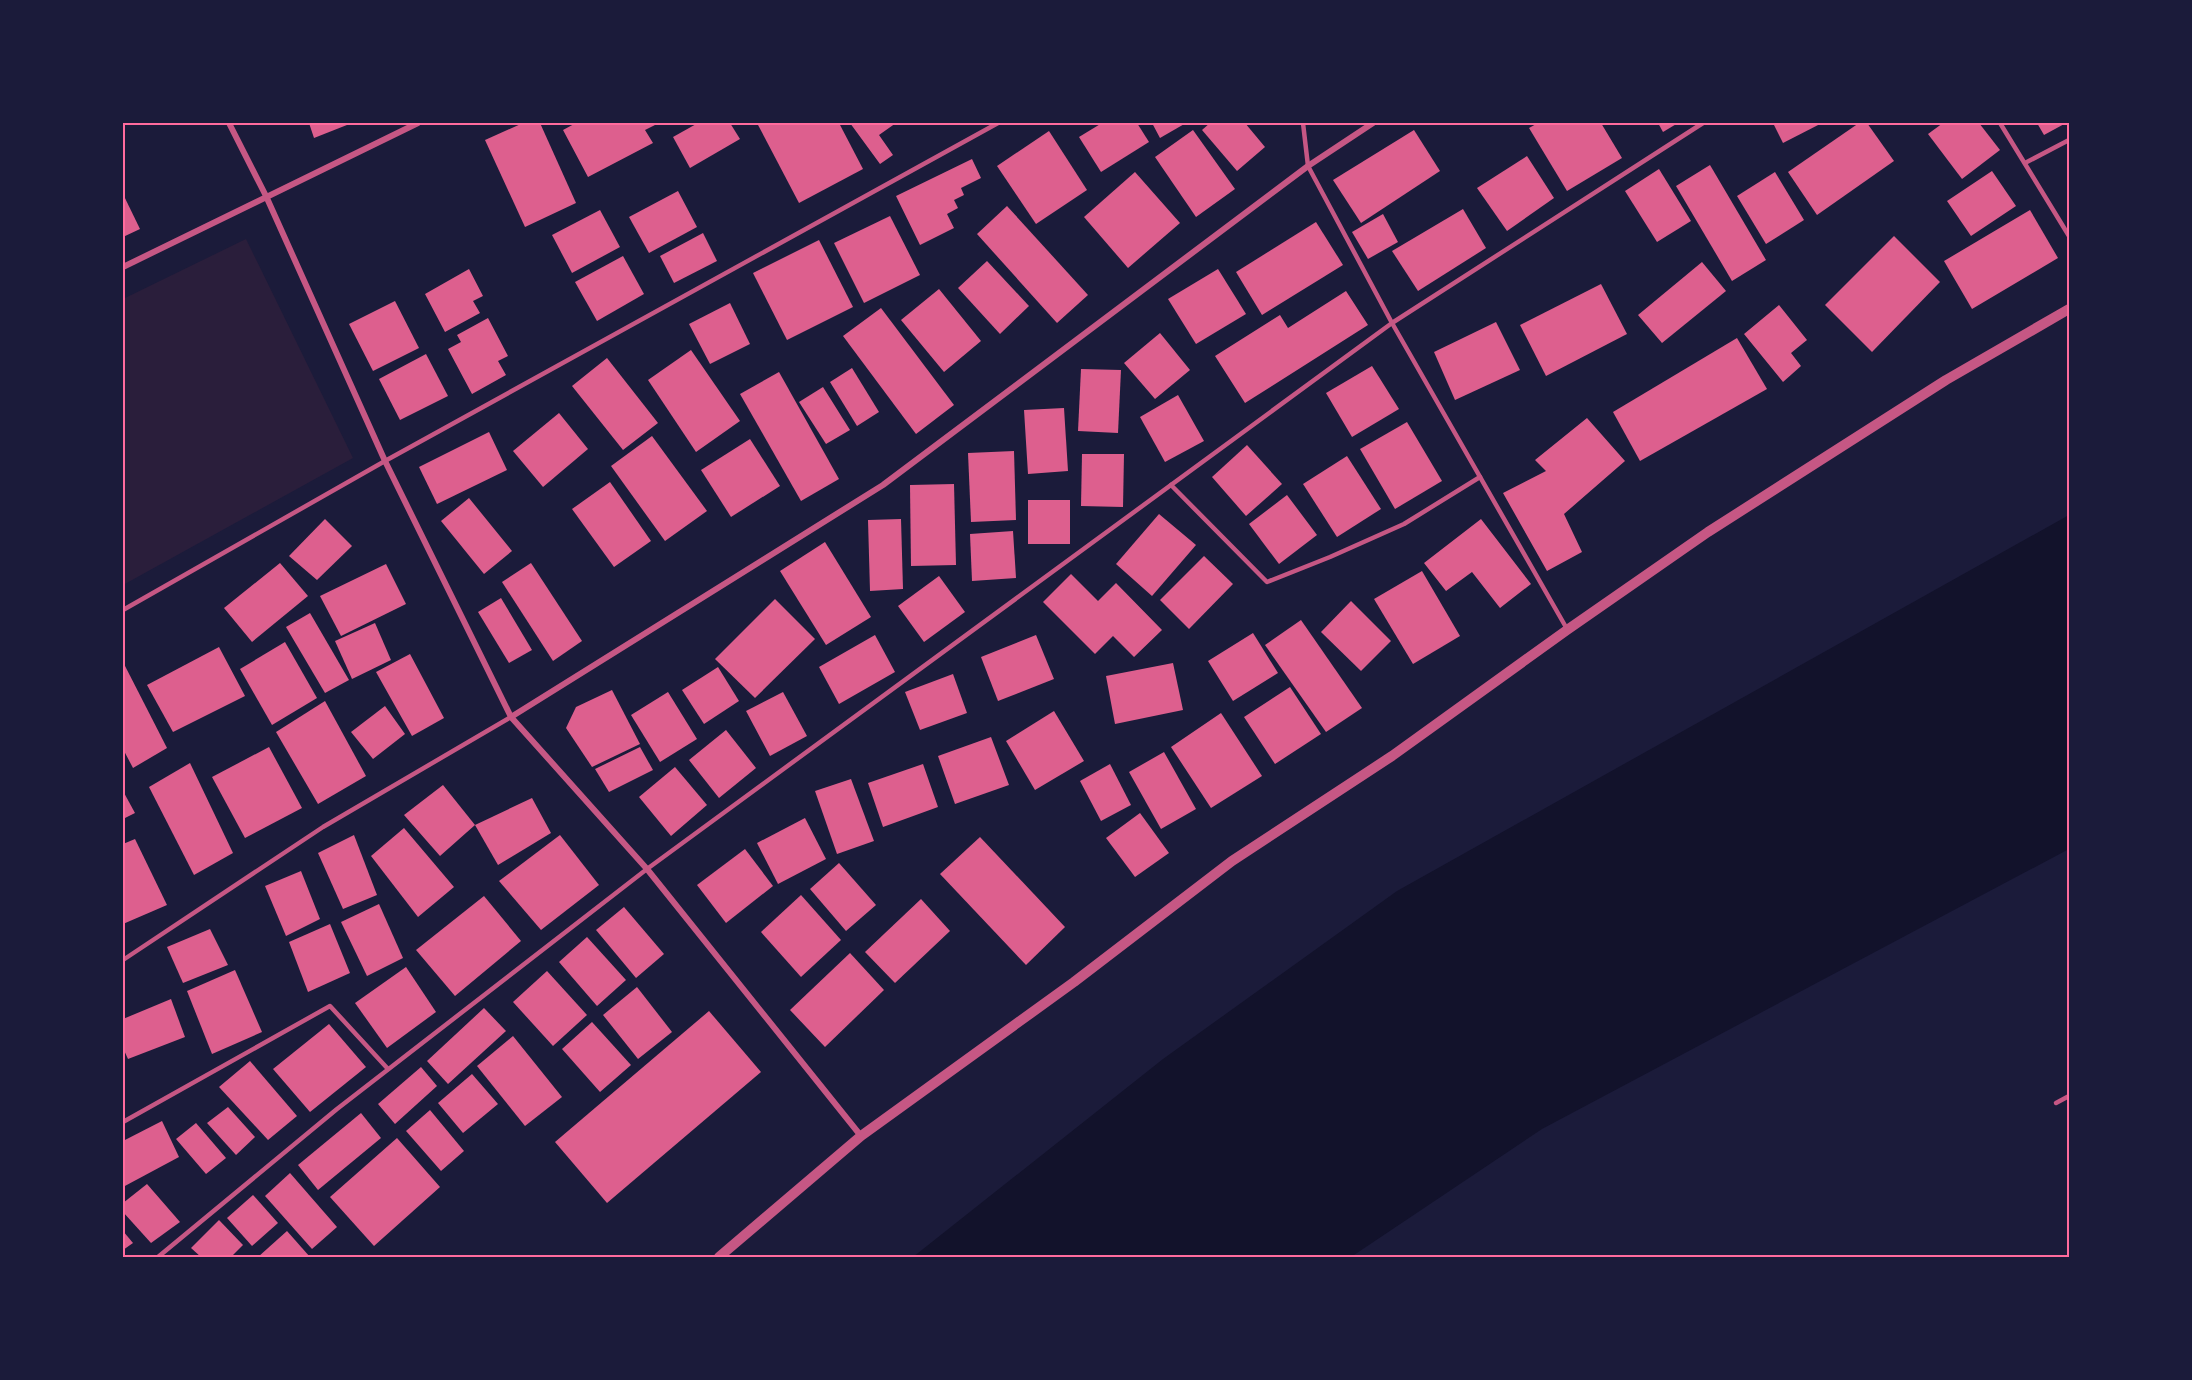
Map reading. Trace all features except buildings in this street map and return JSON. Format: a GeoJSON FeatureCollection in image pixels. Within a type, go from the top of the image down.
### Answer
{"type":"FeatureCollection","features":[{"type":"Feature","properties":{"kind":"street"},"geometry":{"type":"LineString","coordinates":[[229,123],[266,196],[385,461],[511,717],[647,869],[861,1136]]}},
{"type":"Feature","properties":{"kind":"street"},"geometry":{"type":"LineString","coordinates":[[123,267],[418,123]]}},
{"type":"Feature","properties":{"kind":"street"},"geometry":{"type":"LineString","coordinates":[[511,717],[883,485],[1308,166],[1373,123]]}},
{"type":"Feature","properties":{"kind":"street"},"geometry":{"type":"LineString","coordinates":[[718,1257],[861,1136],[1074,982],[1233,861],[1392,756],[1718,525],[1946,380],[2069,309]]}},
{"type":"Feature","properties":{"kind":"lane"},"geometry":{"type":"LineString","coordinates":[[123,610],[385,461],[998,123]]}},
{"type":"Feature","properties":{"kind":"lane"},"geometry":{"type":"LineString","coordinates":[[1303,123],[1308,166],[1392,323],[1567,630]]}},
{"type":"Feature","properties":{"kind":"lane"},"geometry":{"type":"LineString","coordinates":[[158,1257],[388,1069],[647,869],[1392,323],[1702,123]]}},
{"type":"Feature","properties":{"kind":"lane"},"geometry":{"type":"LineString","coordinates":[[2000,123],[2069,236]]}},
{"type":"Feature","properties":{"kind":"lane"},"geometry":{"type":"LineString","coordinates":[[2025,163],[2069,141]]}},
{"type":"Feature","properties":{"kind":"lane"},"geometry":{"type":"LineString","coordinates":[[1171,485],[1267,582],[1404,524],[1480,477]]}},
{"type":"Feature","properties":{"kind":"lane"},"geometry":{"type":"LineString","coordinates":[[123,960],[323,827],[511,717]]}},
{"type":"Feature","properties":{"kind":"lane"},"geometry":{"type":"LineString","coordinates":[[123,1122],[330,1006],[388,1069]]}},
{"type":"Feature","properties":{"kind":"lane"},"geometry":{"type":"LineString","coordinates":[[2056,1102],[2069,1096]]}},
{"type":"Feature","properties":{"kind":"shaded area"},"geometry":{"type":"Polygon","coordinates":[[[246,239],[353,458],[123,585],[123,299],[246,239]]]}},
{"type":"Feature","properties":{"kind":"shaded area"},"geometry":{"type":"Polygon","coordinates":[[[2069,515],[2069,849],[1542,1129],[1351,1257],[913,1257],[1163,1059],[1397,891],[2069,515]]]}}]}
